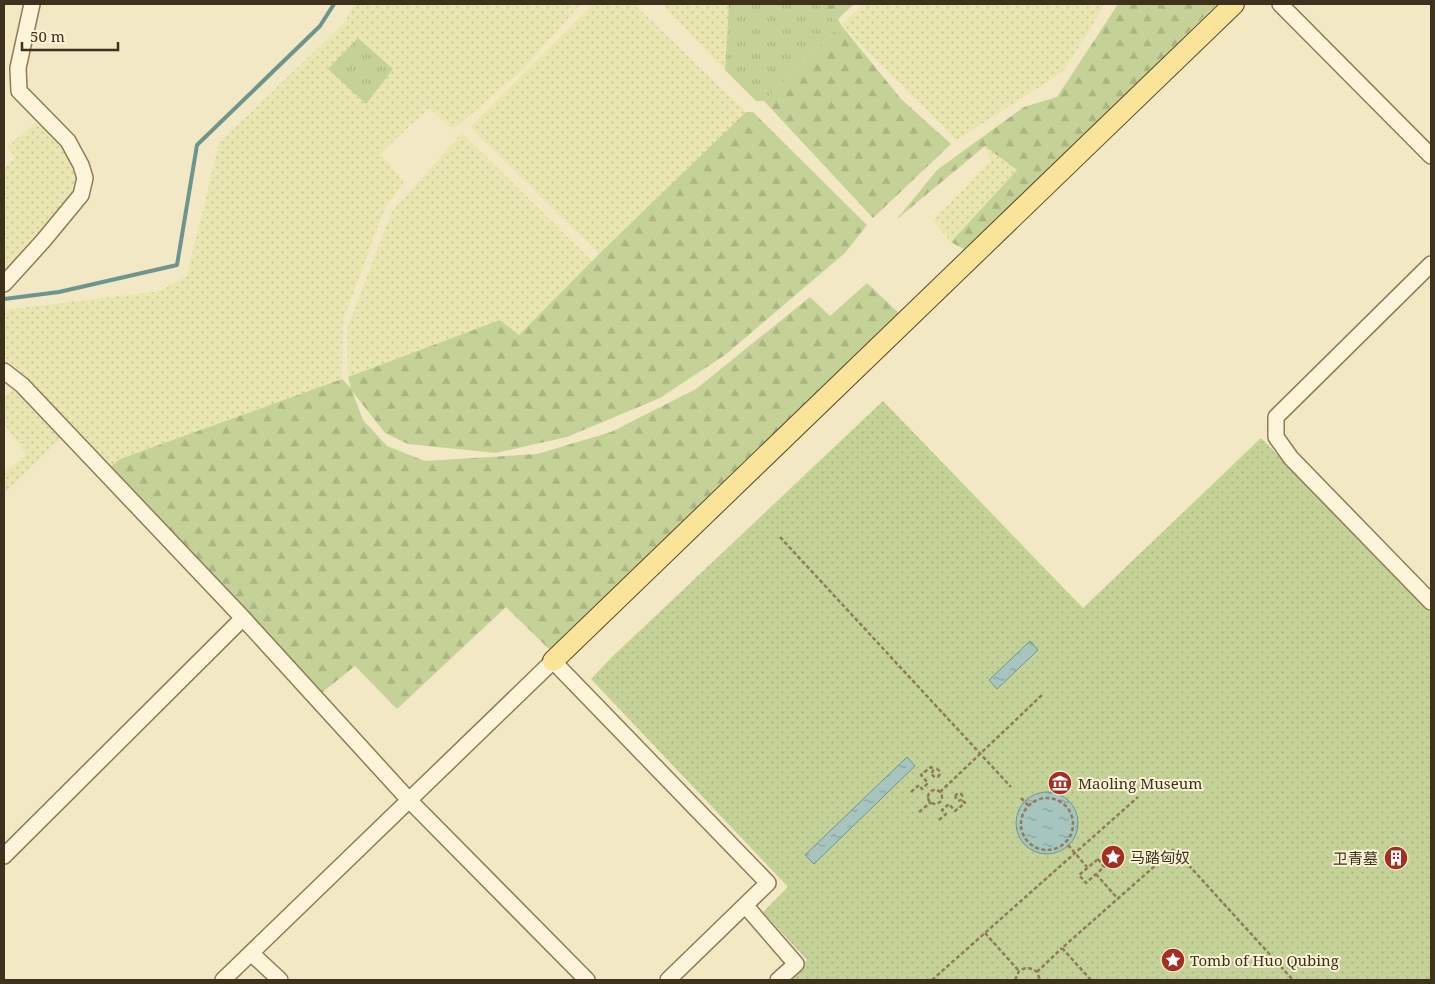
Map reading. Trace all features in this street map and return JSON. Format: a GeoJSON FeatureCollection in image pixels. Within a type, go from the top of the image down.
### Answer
{"type":"FeatureCollection","features":[{"type":"Feature","properties":{"kind":"main road"},"geometry":{"type":"LineString","coordinates":[[553,661],[1234,4]]}},
{"type":"Feature","properties":{"kind":"street"},"geometry":{"type":"LineString","coordinates":[[4,284],[44,241],[81,195],[85,178],[81,165],[68,141],[20,91],[18,68],[32,4]]}},
{"type":"Feature","properties":{"kind":"street"},"geometry":{"type":"LineString","coordinates":[[1280,4],[1431,156]]}},
{"type":"Feature","properties":{"kind":"street"},"geometry":{"type":"LineString","coordinates":[[1431,264],[1276,418],[1276,438],[1291,458],[1431,602]]}},
{"type":"Feature","properties":{"kind":"street"},"geometry":{"type":"LineString","coordinates":[[4,371],[22,384],[243,618],[409,800],[587,980]]}},
{"type":"Feature","properties":{"kind":"street"},"geometry":{"type":"LineString","coordinates":[[4,856],[243,618]]}},
{"type":"Feature","properties":{"kind":"street"},"geometry":{"type":"LineString","coordinates":[[223,980],[553,661],[768,883],[668,980]]}},
{"type":"Feature","properties":{"kind":"street"},"geometry":{"type":"LineString","coordinates":[[745,905],[796,964],[778,980]]}},
{"type":"Feature","properties":{"kind":"street"},"geometry":{"type":"LineString","coordinates":[[251,953],[280,980]]}},
{"type":"Feature","properties":{"kind":"path"},"geometry":{"type":"LineString","coordinates":[[780,537],[1011,787]]}},
{"type":"Feature","properties":{"kind":"path"},"geometry":{"type":"LineString","coordinates":[[940,792],[1042,695]]}},
{"type":"Feature","properties":{"kind":"path"},"geometry":{"type":"LineString","coordinates":[[911,792],[919,785],[922,789],[928,783],[921,775],[931,767],[934,770]]}},
{"type":"Feature","properties":{"kind":"path"},"geometry":{"type":"LineString","coordinates":[[925,786],[930,792]]}},
{"type":"Feature","properties":{"kind":"path"},"geometry":{"type":"LineString","coordinates":[[930,792],[935,790],[940,792]]}},
{"type":"Feature","properties":{"kind":"path"},"geometry":{"type":"LineString","coordinates":[[930,792],[928,796],[931,802]]}},
{"type":"Feature","properties":{"kind":"path"},"geometry":{"type":"LineString","coordinates":[[940,792],[942,797],[940,802]]}},
{"type":"Feature","properties":{"kind":"path"},"geometry":{"type":"LineString","coordinates":[[932,980],[1138,797]]}},
{"type":"Feature","properties":{"kind":"path"},"geometry":{"type":"LineString","coordinates":[[1022,798],[1029,806]]}},
{"type":"Feature","properties":{"kind":"path"},"geometry":{"type":"LineString","coordinates":[[1043,798],[1051,798],[1066,806],[1071,813],[1073,830],[1070,838],[1064,845],[1047,851],[1031,846],[1021,831],[1023,814],[1029,806],[1043,798]]}},
{"type":"Feature","properties":{"kind":"path"},"geometry":{"type":"LineString","coordinates":[[938,820],[946,814],[942,810],[945,807],[949,804],[955,812],[965,803],[962,800]]}},
{"type":"Feature","properties":{"kind":"path"},"geometry":{"type":"LineString","coordinates":[[931,802],[934,804],[940,802]]}},
{"type":"Feature","properties":{"kind":"path"},"geometry":{"type":"LineString","coordinates":[[920,812],[931,802]]}},
{"type":"Feature","properties":{"kind":"path"},"geometry":{"type":"LineString","coordinates":[[940,802],[945,807]]}},
{"type":"Feature","properties":{"kind":"path"},"geometry":{"type":"LineString","coordinates":[[1068,846],[1088,867]]}},
{"type":"Feature","properties":{"kind":"path"},"geometry":{"type":"LineString","coordinates":[[1037,972],[1174,849],[1294,980]]}},
{"type":"Feature","properties":{"kind":"path"},"geometry":{"type":"LineString","coordinates":[[1098,859],[1104,867],[1086,883],[1079,875],[1088,867],[1098,859]]}},
{"type":"Feature","properties":{"kind":"path"},"geometry":{"type":"LineString","coordinates":[[1096,874],[1118,899]]}},
{"type":"Feature","properties":{"kind":"path"},"geometry":{"type":"LineString","coordinates":[[984,933],[1019,971]]}},
{"type":"Feature","properties":{"kind":"path"},"geometry":{"type":"LineString","coordinates":[[1062,948],[1092,980]]}},
{"type":"Feature","properties":{"kind":"path"},"geometry":{"type":"LineString","coordinates":[[1015,980],[1019,971],[1026,968],[1037,972],[1040,980]]}},
{"type":"Feature","properties":{"kind":"shaded area"},"geometry":{"type":"Polygon","coordinates":[[[355,4],[581,4],[522,70],[453,130],[429,108],[380,154],[404,182],[385,208],[343,320],[342,379],[120,459],[105,471],[4,374],[4,310],[160,291],[187,276],[219,143],[345,22],[355,4]]]}},
{"type":"Feature","properties":{"kind":"shaded area"},"geometry":{"type":"Polygon","coordinates":[[[593,4],[634,4],[746,112],[599,254],[470,127],[593,4]]]}},
{"type":"Feature","properties":{"kind":"shaded area"},"geometry":{"type":"Polygon","coordinates":[[[662,4],[729,4],[725,70],[662,4]]]}},
{"type":"Feature","properties":{"kind":"shaded area"},"geometry":{"type":"Polygon","coordinates":[[[863,4],[1105,4],[1064,71],[957,140],[841,25],[863,4]]]}},
{"type":"Feature","properties":{"kind":"shaded area"},"geometry":{"type":"Polygon","coordinates":[[[40,119],[81,169],[77,195],[4,275],[4,169],[15,158],[8,146],[40,119]]]}},
{"type":"Feature","properties":{"kind":"shaded area"},"geometry":{"type":"Polygon","coordinates":[[[462,133],[593,262],[519,335],[500,320],[348,377],[347,329],[392,211],[462,133]]]}},
{"type":"Feature","properties":{"kind":"shaded area"},"geometry":{"type":"Polygon","coordinates":[[[985,146],[1017,170],[951,242],[933,221],[990,161],[985,146]]]}},
{"type":"Feature","properties":{"kind":"shaded area"},"geometry":{"type":"Polygon","coordinates":[[[16,388],[62,437],[4,494],[4,472],[26,455],[4,423],[4,397],[16,388]]]}},
{"type":"Feature","properties":{"kind":"green space"},"geometry":{"type":"Polygon","coordinates":[[[729,4],[817,4],[841,25],[764,101],[756,101],[725,70],[729,4]]]}},
{"type":"Feature","properties":{"kind":"green space"},"geometry":{"type":"Polygon","coordinates":[[[817,4],[854,4],[838,19],[841,25],[901,99],[951,144],[873,218],[764,101],[840,26],[817,4]]]}},
{"type":"Feature","properties":{"kind":"green space"},"geometry":{"type":"Polygon","coordinates":[[[1118,4],[1217,4],[967,251],[951,242],[1017,170],[985,146],[897,219],[937,170],[1024,107],[1057,97],[1118,4]]]}},
{"type":"Feature","properties":{"kind":"green space"},"geometry":{"type":"Polygon","coordinates":[[[358,38],[393,69],[366,104],[328,69],[358,38]]]}},
{"type":"Feature","properties":{"kind":"green space"},"geometry":{"type":"Polygon","coordinates":[[[746,112],[753,112],[867,225],[845,253],[725,355],[660,398],[567,437],[496,453],[408,444],[385,433],[352,391],[363,420],[387,446],[425,461],[537,454],[611,432],[696,389],[810,297],[830,316],[867,283],[901,315],[554,654],[506,607],[397,709],[355,666],[319,695],[105,471],[120,459],[342,379],[351,388],[348,377],[500,320],[519,335],[599,254],[746,112]]]}},
{"type":"Feature","properties":{"kind":"green space","name":"Maoling Museum"},"geometry":{"type":"Polygon","coordinates":[[[883,401],[1083,608],[1261,438],[1431,613],[1431,980],[787,980],[807,960],[763,912],[788,887],[591,679],[883,401]]]}},
{"type":"Feature","properties":{"kind":"water"},"geometry":{"type":"Polygon","coordinates":[[[1030,641],[1038,650],[997,689],[989,680],[1030,641]]]}},
{"type":"Feature","properties":{"kind":"water"},"geometry":{"type":"Polygon","coordinates":[[[907,757],[915,766],[814,864],[805,855],[907,757]]]}},
{"type":"Feature","properties":{"kind":"water"},"geometry":{"type":"Polygon","coordinates":[[[1041,792],[1053,792],[1069,801],[1076,811],[1078,823],[1076,835],[1069,845],[1053,854],[1041,854],[1030,849],[1021,840],[1016,829],[1016,817],[1021,806],[1030,797],[1041,792]]]}},
{"type":"Feature","properties":{"kind":"waterway"},"geometry":{"type":"LineString","coordinates":[[4,299],[59,292],[177,265],[197,145],[320,26],[334,4]]}},
{"type":"Feature","properties":{"kind":"place","name":"Maoling Museum"},"geometry":{"type":"Point","coordinates":[1060,783]}},
{"type":"Feature","properties":{"kind":"place","name":"马踏匈奴"},"geometry":{"type":"Point","coordinates":[1113,857]}},
{"type":"Feature","properties":{"kind":"place","name":"卫青墓"},"geometry":{"type":"Point","coordinates":[1396,858]}},
{"type":"Feature","properties":{"kind":"place","name":"Tomb of Huo Qubing"},"geometry":{"type":"Point","coordinates":[1173,960]}}]}
